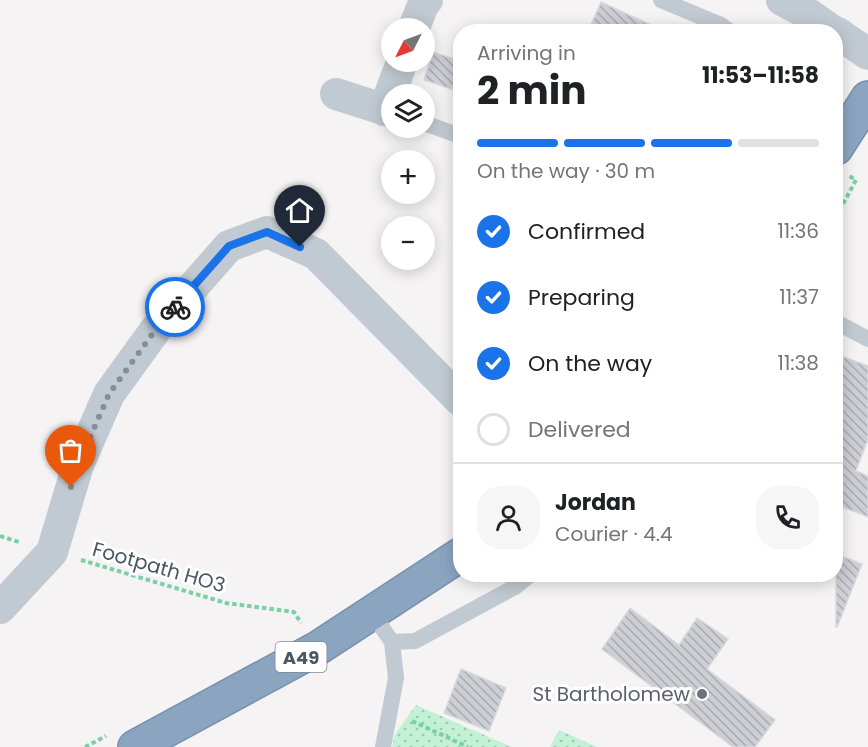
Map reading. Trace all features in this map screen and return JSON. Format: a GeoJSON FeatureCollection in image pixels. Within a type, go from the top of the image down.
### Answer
{"type":"FeatureCollection","features":[{"type":"Feature","properties":{"kind":"highway"},"geometry":{"type":"LineString","coordinates":[[843,156],[868,98]]}},
{"type":"Feature","properties":{"kind":"highway","name":"A49"},"geometry":{"type":"LineString","coordinates":[[135,747],[300,658],[453,560]]}},
{"type":"Feature","properties":{"kind":"street"},"geometry":{"type":"LineString","coordinates":[[418,18],[427,0]]}},
{"type":"Feature","properties":{"kind":"street"},"geometry":{"type":"LineString","coordinates":[[782,0],[823,24]]}},
{"type":"Feature","properties":{"kind":"street"},"geometry":{"type":"LineString","coordinates":[[843,37],[868,54]]}},
{"type":"Feature","properties":{"kind":"street"},"geometry":{"type":"LineString","coordinates":[[336,94],[381,109]]}},
{"type":"Feature","properties":{"kind":"street"},"geometry":{"type":"LineString","coordinates":[[0,608],[52,552],[78,465],[109,394],[156,329],[229,246],[267,232],[316,254],[453,393]]}},
{"type":"Feature","properties":{"kind":"lane"},"geometry":{"type":"LineString","coordinates":[[661,0],[719,24]]}},
{"type":"Feature","properties":{"kind":"lane"},"geometry":{"type":"LineString","coordinates":[[435,127],[453,133]]}},
{"type":"Feature","properties":{"kind":"lane"},"geometry":{"type":"LineString","coordinates":[[843,326],[868,339]]}},
{"type":"Feature","properties":{"kind":"lane"},"geometry":{"type":"LineString","coordinates":[[392,642],[415,641],[521,582]]}},
{"type":"Feature","properties":{"kind":"lane"},"geometry":{"type":"LineString","coordinates":[[372,613],[392,642],[396,678],[382,747]]}},
{"type":"Feature","properties":{"kind":"path"},"geometry":{"type":"LineString","coordinates":[[843,164],[856,180],[843,204]]}},
{"type":"Feature","properties":{"kind":"path","name":"Footpath HO3"},"geometry":{"type":"LineString","coordinates":[[0,536],[226,603],[294,612],[304,627]]}},
{"type":"Feature","properties":{"kind":"path"},"geometry":{"type":"LineString","coordinates":[[390,711],[468,747]]}},
{"type":"Feature","properties":{"kind":"green space"},"geometry":{"type":"Polygon","coordinates":[[[416,705],[512,747],[392,747],[395,734],[416,705]]]}},
{"type":"Feature","properties":{"kind":"green space"},"geometry":{"type":"Polygon","coordinates":[[[559,730],[597,747],[550,747],[559,730]]]}},
{"type":"Feature","properties":{"kind":"building"},"geometry":{"type":"Polygon","coordinates":[[[601,2],[649,24],[591,24],[601,2]]]}},
{"type":"Feature","properties":{"kind":"building"},"geometry":{"type":"Polygon","coordinates":[[[435,53],[453,59],[453,90],[424,80],[427,72],[435,72],[435,53]]]}},
{"type":"Feature","properties":{"kind":"building"},"geometry":{"type":"Polygon","coordinates":[[[844,357],[868,366],[868,439],[856,471],[868,476],[868,517],[843,507],[844,357]]]}},
{"type":"Feature","properties":{"kind":"building"},"geometry":{"type":"Polygon","coordinates":[[[843,557],[862,564],[836,627],[836,582],[843,582],[843,557]]]}},
{"type":"Feature","properties":{"kind":"building","name":"St Bartholomew"},"geometry":{"type":"Polygon","coordinates":[[[630,608],[679,645],[697,618],[728,639],[707,669],[775,720],[755,747],[733,747],[602,649],[630,608]]]}},
{"type":"Feature","properties":{"kind":"building"},"geometry":{"type":"Polygon","coordinates":[[[461,669],[506,688],[489,731],[444,713],[461,669]]]}},
{"type":"Feature","properties":{"kind":"way so far"},"geometry":{"type":"LineString","coordinates":[[71,487],[78,465],[109,394],[156,329],[175,307]]}},
{"type":"Feature","properties":{"kind":"place","name":"St Bartholomew"},"geometry":{"type":"Point","coordinates":[702,694]}},
{"type":"Feature","properties":{"kind":"route"},"geometry":{"type":"LineString","coordinates":[[175,307],[229,246],[267,232],[300,247]]}}]}
